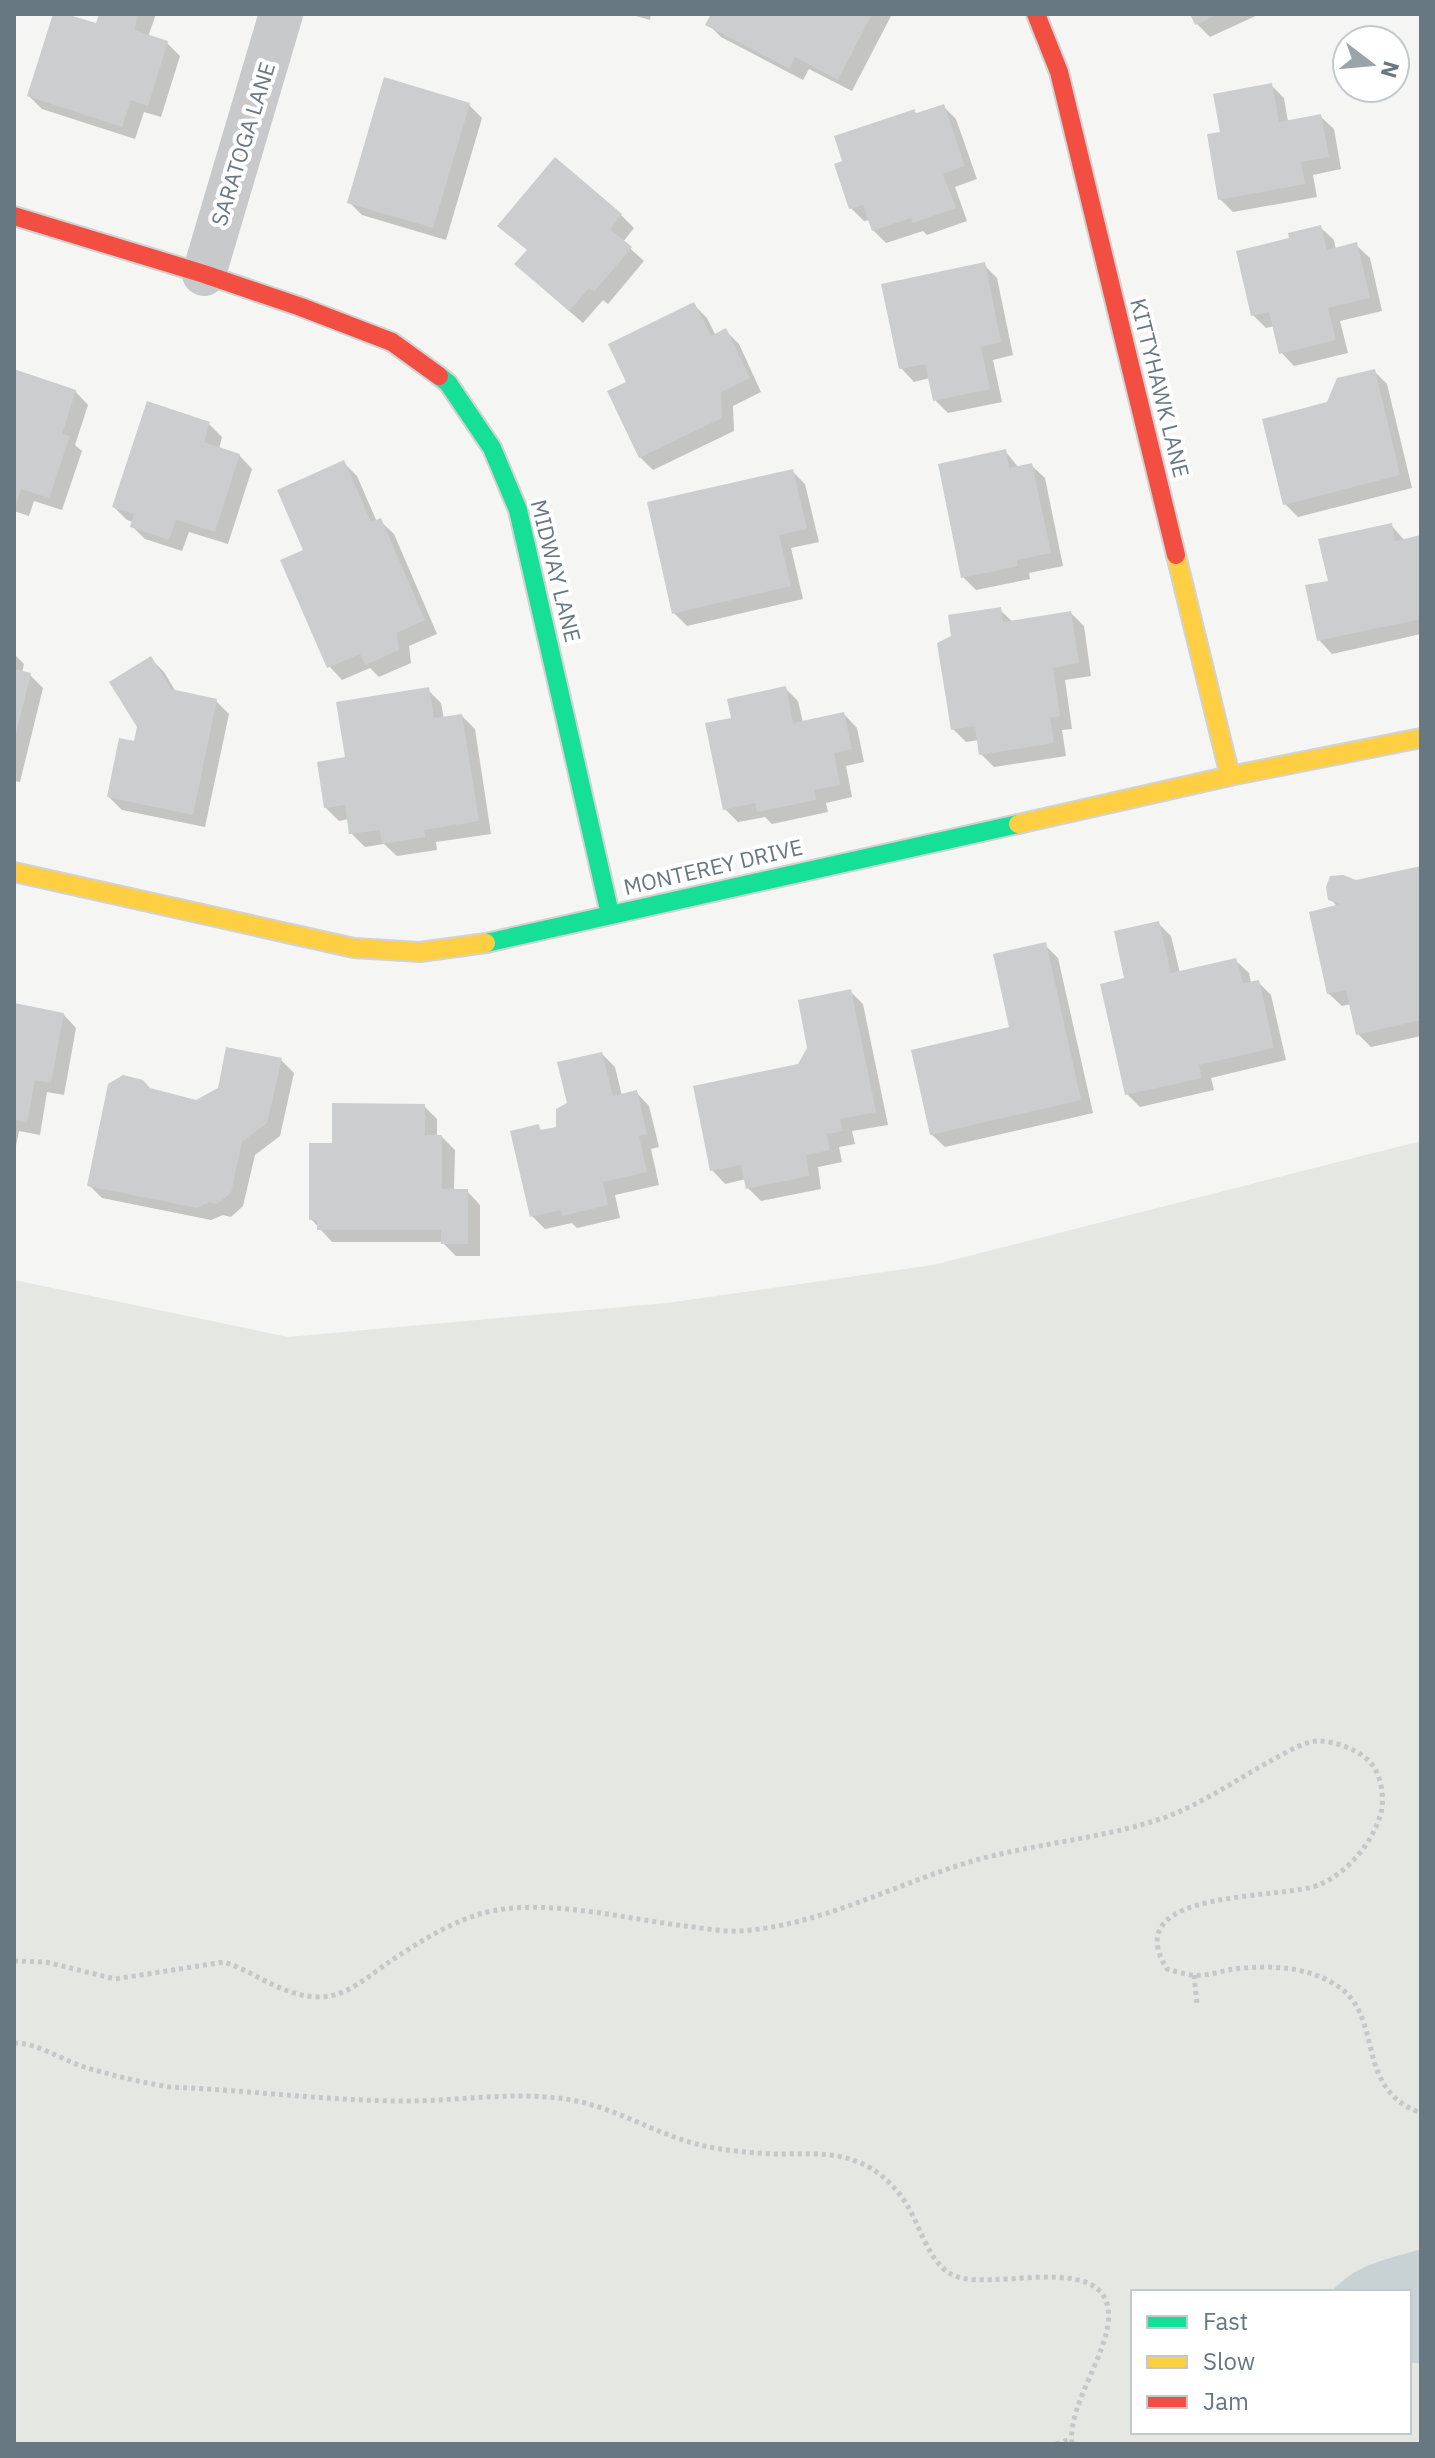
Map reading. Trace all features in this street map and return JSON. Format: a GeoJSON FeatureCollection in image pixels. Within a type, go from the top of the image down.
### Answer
{"type":"FeatureCollection","features":[{"type":"Feature","properties":{"kind":"street","name":"SARATOGA LANE"},"geometry":{"type":"LineString","coordinates":[[204,274],[281,14]]}},
{"type":"Feature","properties":{"kind":"street","name":"KITTYHAWK LANE"},"geometry":{"type":"LineString","coordinates":[[1036,14],[1059,72],[1230,776]]}},
{"type":"Feature","properties":{"kind":"street","name":"MIDWAY LANE"},"geometry":{"type":"LineString","coordinates":[[14,216],[204,274],[392,342],[448,383],[492,448],[518,510],[610,914]]}},
{"type":"Feature","properties":{"kind":"street","name":"MONTEREY DRIVE"},"geometry":{"type":"LineString","coordinates":[[14,872],[367,949],[420,952],[470,947],[1230,776],[1421,738]]}},
{"type":"Feature","properties":{"kind":"path"},"geometry":{"type":"LineString","coordinates":[[14,1961],[46,1962],[115,1979],[224,1962],[238,1966],[280,1990],[320,1997],[339,1994],[423,1940],[481,1913],[507,1908],[536,1908],[735,1932],[772,1928],[839,1910],[912,1881],[980,1859],[1156,1821],[1227,1786],[1293,1748],[1315,1741],[1337,1743],[1370,1761],[1383,1797],[1380,1815],[1356,1857],[1341,1872],[1320,1884],[1304,1889],[1237,1895],[1207,1902],[1166,1920],[1157,1936],[1157,1953],[1167,1969],[1194,1975],[1266,1967],[1295,1969],[1336,1985],[1352,1997],[1362,2019],[1381,2083],[1394,2099],[1421,2113]]}},
{"type":"Feature","properties":{"kind":"path"},"geometry":{"type":"LineString","coordinates":[[1194,1975],[1197,2004]]}},
{"type":"Feature","properties":{"kind":"path"},"geometry":{"type":"LineString","coordinates":[[14,2043],[134,2081],[169,2087],[395,2101],[542,2096],[604,2109],[705,2147],[740,2152],[837,2155],[859,2162],[879,2173],[897,2190],[930,2250],[954,2276],[974,2281],[1066,2277],[1102,2293],[1109,2310],[1098,2362],[1084,2386],[1073,2415],[1071,2442],[1056,2444]]}},
{"type":"Feature","properties":{"kind":"shaded area"},"geometry":{"type":"Polygon","coordinates":[[[1421,1141],[1421,2444],[14,2444],[14,1280],[288,1337],[667,1303],[933,1265],[1421,1141]]]}},
{"type":"Feature","properties":{"kind":"shaded area"},"geometry":{"type":"Polygon","coordinates":[[[1421,2249],[1421,2364],[1411,2362],[1411,2290],[1333,2290],[1361,2269],[1421,2249]]]}},
{"type":"Feature","properties":{"kind":"building"},"geometry":{"type":"Polygon","coordinates":[[[53,14],[66,14],[96,23],[99,14],[139,14],[134,30],[168,41],[148,106],[131,100],[122,127],[27,96],[53,14]]]}},
{"type":"Feature","properties":{"kind":"building"},"geometry":{"type":"Polygon","coordinates":[[[711,14],[872,14],[838,80],[795,57],[790,69],[705,25],[711,14]]]}},
{"type":"Feature","properties":{"kind":"building"},"geometry":{"type":"Polygon","coordinates":[[[1190,14],[1219,14],[1195,25],[1190,14]]]}},
{"type":"Feature","properties":{"kind":"building"},"geometry":{"type":"Polygon","coordinates":[[[384,77],[470,103],[433,228],[347,203],[384,77]]]}},
{"type":"Feature","properties":{"kind":"building"},"geometry":{"type":"Polygon","coordinates":[[[1272,83],[1279,122],[1321,114],[1329,157],[1301,162],[1305,184],[1218,200],[1207,134],[1220,132],[1213,94],[1272,83]]]}},
{"type":"Feature","properties":{"kind":"building"},"geometry":{"type":"Polygon","coordinates":[[[944,104],[965,166],[943,174],[956,208],[913,223],[911,218],[872,231],[863,205],[849,209],[834,164],[842,161],[834,136],[915,109],[914,114],[944,104]]]}},
{"type":"Feature","properties":{"kind":"building"},"geometry":{"type":"Polygon","coordinates":[[[555,157],[622,214],[610,229],[632,247],[594,292],[589,288],[569,311],[514,264],[527,250],[497,226],[555,157]]]}},
{"type":"Feature","properties":{"kind":"building"},"geometry":{"type":"Polygon","coordinates":[[[1321,225],[1327,250],[1357,242],[1370,298],[1328,308],[1336,340],[1279,354],[1269,312],[1251,316],[1236,251],[1289,238],[1288,233],[1321,225]]]}},
{"type":"Feature","properties":{"kind":"building"},"geometry":{"type":"Polygon","coordinates":[[[985,262],[1001,342],[981,347],[990,389],[933,401],[925,364],[899,369],[881,284],[985,262]]]}},
{"type":"Feature","properties":{"kind":"building"},"geometry":{"type":"Polygon","coordinates":[[[694,302],[711,336],[726,328],[750,378],[721,392],[722,418],[639,458],[607,391],[626,382],[608,344],[694,302]]]}},
{"type":"Feature","properties":{"kind":"building"},"geometry":{"type":"Polygon","coordinates":[[[14,369],[76,390],[62,434],[70,436],[49,498],[21,489],[15,509],[14,369]]]}},
{"type":"Feature","properties":{"kind":"building"},"geometry":{"type":"Polygon","coordinates":[[[1375,369],[1400,475],[1283,505],[1262,419],[1327,402],[1337,378],[1375,369]]]}},
{"type":"Feature","properties":{"kind":"building"},"geometry":{"type":"Polygon","coordinates":[[[147,401],[210,422],[204,442],[240,454],[215,532],[176,520],[169,540],[130,527],[134,514],[112,507],[147,401]]]}},
{"type":"Feature","properties":{"kind":"building"},"geometry":{"type":"Polygon","coordinates":[[[1006,449],[1009,468],[1032,463],[1051,553],[1017,560],[1018,566],[961,578],[938,464],[1006,449]]]}},
{"type":"Feature","properties":{"kind":"building"},"geometry":{"type":"Polygon","coordinates":[[[344,460],[371,522],[381,518],[425,620],[397,633],[399,650],[365,665],[360,654],[327,668],[280,560],[303,550],[277,490],[344,460]]]}},
{"type":"Feature","properties":{"kind":"building"},"geometry":{"type":"Polygon","coordinates":[[[793,469],[807,529],[779,535],[791,586],[672,614],[647,502],[793,469]]]}},
{"type":"Feature","properties":{"kind":"building"},"geometry":{"type":"Polygon","coordinates":[[[1392,523],[1395,541],[1421,535],[1421,619],[1317,641],[1305,585],[1328,581],[1318,539],[1392,523]]]}},
{"type":"Feature","properties":{"kind":"building"},"geometry":{"type":"Polygon","coordinates":[[[1001,607],[1003,622],[1071,611],[1079,663],[1053,668],[1060,716],[1050,718],[1054,743],[979,755],[975,726],[951,730],[937,643],[951,636],[948,615],[1001,607]]]}},
{"type":"Feature","properties":{"kind":"building"},"geometry":{"type":"Polygon","coordinates":[[[151,656],[171,689],[217,699],[193,815],[107,797],[119,738],[134,741],[137,727],[109,682],[151,656]]]}},
{"type":"Feature","properties":{"kind":"building"},"geometry":{"type":"Polygon","coordinates":[[[14,669],[31,673],[15,738],[14,738],[14,669]]]}},
{"type":"Feature","properties":{"kind":"building"},"geometry":{"type":"Polygon","coordinates":[[[786,686],[793,723],[844,712],[852,749],[834,753],[840,785],[814,790],[816,800],[757,812],[755,803],[723,810],[705,723],[731,718],[727,699],[786,686]]]}},
{"type":"Feature","properties":{"kind":"building"},"geometry":{"type":"Polygon","coordinates":[[[429,687],[434,718],[462,714],[479,821],[424,830],[425,837],[382,844],[380,830],[349,834],[345,805],[324,808],[317,762],[345,757],[336,702],[429,687]]]}},
{"type":"Feature","properties":{"kind":"building"},"geometry":{"type":"Polygon","coordinates":[[[1421,866],[1421,1020],[1356,1035],[1346,990],[1327,994],[1309,912],[1340,904],[1328,900],[1326,887],[1330,876],[1343,875],[1356,880],[1421,866]]]}},
{"type":"Feature","properties":{"kind":"building"},"geometry":{"type":"Polygon","coordinates":[[[1159,921],[1171,973],[1236,958],[1243,983],[1259,980],[1274,1048],[1199,1065],[1202,1078],[1125,1095],[1100,984],[1124,978],[1114,931],[1159,921]]]}},
{"type":"Feature","properties":{"kind":"building"},"geometry":{"type":"Polygon","coordinates":[[[1046,942],[1081,1100],[930,1135],[911,1050],[1009,1027],[993,954],[1046,942]]]}},
{"type":"Feature","properties":{"kind":"building"},"geometry":{"type":"Polygon","coordinates":[[[851,989],[876,1112],[840,1119],[843,1131],[827,1134],[830,1150],[806,1155],[809,1176],[746,1189],[741,1165],[710,1171],[693,1086],[798,1064],[807,1048],[798,1000],[851,989]]]}},
{"type":"Feature","properties":{"kind":"building"},"geometry":{"type":"Polygon","coordinates":[[[14,1003],[64,1013],[51,1083],[35,1080],[27,1123],[14,1120],[14,1003]]]}},
{"type":"Feature","properties":{"kind":"building"},"geometry":{"type":"Polygon","coordinates":[[[226,1047],[282,1058],[267,1123],[242,1142],[231,1193],[217,1204],[209,1202],[197,1208],[87,1186],[108,1084],[123,1075],[143,1080],[150,1088],[196,1100],[218,1088],[226,1047]]]}},
{"type":"Feature","properties":{"kind":"building"},"geometry":{"type":"Polygon","coordinates":[[[602,1052],[613,1096],[637,1090],[647,1134],[639,1136],[647,1172],[603,1182],[608,1205],[562,1216],[561,1210],[530,1217],[510,1131],[539,1124],[540,1130],[556,1127],[556,1109],[567,1103],[557,1062],[602,1052]]]}},
{"type":"Feature","properties":{"kind":"building"},"geometry":{"type":"Polygon","coordinates":[[[332,1103],[425,1104],[425,1135],[442,1135],[442,1189],[468,1189],[468,1244],[441,1244],[441,1230],[317,1230],[317,1220],[309,1220],[309,1143],[332,1143],[332,1103]]]}},
{"type":"Feature","properties":{"kind":"traffic: fast"},"geometry":{"type":"LineString","coordinates":[[439,376],[448,383],[492,448],[518,510],[610,914]]}},
{"type":"Feature","properties":{"kind":"traffic: fast"},"geometry":{"type":"LineString","coordinates":[[486,943],[1018,824]]}},
{"type":"Feature","properties":{"kind":"traffic: slow"},"geometry":{"type":"LineString","coordinates":[[1176,555],[1230,776]]}},
{"type":"Feature","properties":{"kind":"traffic: slow"},"geometry":{"type":"LineString","coordinates":[[1018,824],[1230,776],[1421,738]]}},
{"type":"Feature","properties":{"kind":"traffic: slow"},"geometry":{"type":"LineString","coordinates":[[14,872],[354,948],[420,952],[486,943]]}},
{"type":"Feature","properties":{"kind":"traffic: jam"},"geometry":{"type":"LineString","coordinates":[[1036,14],[1059,72],[1176,555]]}},
{"type":"Feature","properties":{"kind":"traffic: jam"},"geometry":{"type":"LineString","coordinates":[[14,216],[301,307],[392,342],[439,376]]}}]}
